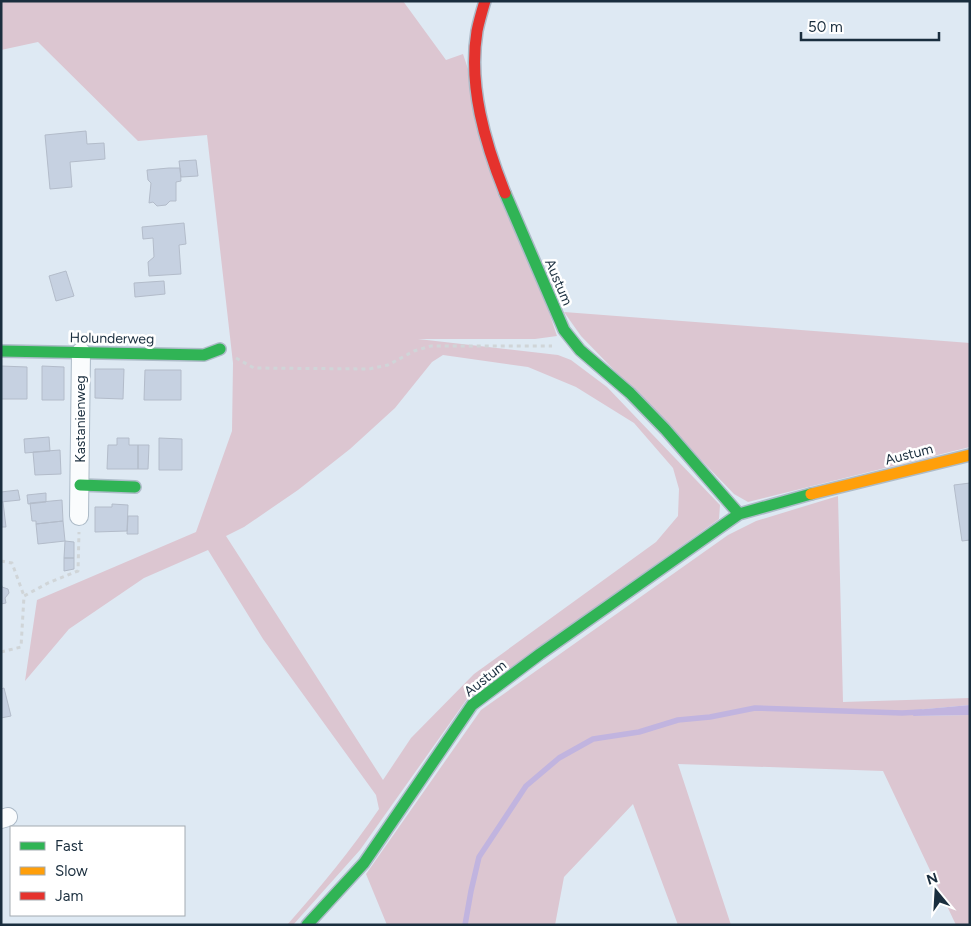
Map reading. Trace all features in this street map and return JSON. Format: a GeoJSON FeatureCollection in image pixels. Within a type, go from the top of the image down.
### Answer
{"type":"FeatureCollection","features":[{"type":"Feature","properties":{"kind":"street","name":"Austum"},"geometry":{"type":"LineString","coordinates":[[485,1],[481,11],[474,52],[476,95],[488,146],[502,185],[560,323],[572,343],[639,401],[685,450],[739,514]]}},
{"type":"Feature","properties":{"kind":"street","name":"Holunderweg"},"geometry":{"type":"LineString","coordinates":[[1,352],[204,355],[220,349]]}},
{"type":"Feature","properties":{"kind":"street","name":"Kastanienweg"},"geometry":{"type":"LineString","coordinates":[[79,516],[81,352]]}},
{"type":"Feature","properties":{"kind":"street","name":"Austum"},"geometry":{"type":"LineString","coordinates":[[306,925],[364,863],[472,705],[540,654],[739,514],[826,490],[970,455]]}},
{"type":"Feature","properties":{"kind":"street"},"geometry":{"type":"LineString","coordinates":[[80,485],[135,487]]}},
{"type":"Feature","properties":{"kind":"path"},"geometry":{"type":"LineString","coordinates":[[220,349],[254,368],[369,370],[388,365],[414,351],[431,346],[548,347],[572,343]]}},
{"type":"Feature","properties":{"kind":"path"},"geometry":{"type":"LineString","coordinates":[[24,596],[48,583],[78,571],[79,516]]}},
{"type":"Feature","properties":{"kind":"path"},"geometry":{"type":"LineString","coordinates":[[1,561],[12,563],[24,596],[21,647],[1,652]]}},
{"type":"Feature","properties":{"kind":"shaded area"},"geometry":{"type":"Polygon","coordinates":[[[1,1],[403,1],[446,60],[463,54],[557,336],[535,339],[418,339],[558,355],[571,360],[607,387],[720,505],[719,519],[467,699],[360,850],[293,925],[287,925],[335,868],[379,809],[376,795],[263,639],[208,550],[144,578],[69,629],[25,681],[37,600],[196,532],[232,431],[233,363],[207,135],[138,141],[38,42],[1,50],[1,1]],[[443,355],[432,362],[395,408],[350,449],[298,490],[244,527],[226,536],[383,780],[411,738],[474,674],[656,542],[678,516],[679,489],[673,468],[634,423],[576,387],[528,367],[443,355]]]}},
{"type":"Feature","properties":{"kind":"shaded area"},"geometry":{"type":"Polygon","coordinates":[[[564,312],[970,343],[970,447],[748,502],[734,494],[581,336],[564,312]]]}},
{"type":"Feature","properties":{"kind":"shaded area"},"geometry":{"type":"Polygon","coordinates":[[[838,496],[843,702],[970,698],[970,705],[915,710],[913,716],[970,715],[970,925],[956,925],[883,771],[678,764],[731,925],[678,925],[633,804],[564,877],[555,925],[387,925],[366,874],[481,710],[728,535],[756,521],[838,496]]]}},
{"type":"Feature","properties":{"kind":"shaded area"},"geometry":{"type":"Polygon","coordinates":[[[970,705],[970,715],[913,716],[914,710],[970,705]]]}},
{"type":"Feature","properties":{"kind":"building"},"geometry":{"type":"Polygon","coordinates":[[[86,131],[87,144],[104,143],[105,159],[70,162],[72,187],[50,189],[45,135],[86,131]]]}},
{"type":"Feature","properties":{"kind":"building"},"geometry":{"type":"Polygon","coordinates":[[[196,160],[198,176],[181,177],[179,161],[196,160]]]}},
{"type":"Feature","properties":{"kind":"building"},"geometry":{"type":"Polygon","coordinates":[[[180,168],[181,181],[176,182],[176,201],[170,201],[166,205],[157,206],[153,202],[149,203],[151,183],[148,180],[147,170],[180,168]]]}},
{"type":"Feature","properties":{"kind":"building"},"geometry":{"type":"Polygon","coordinates":[[[184,223],[186,244],[179,245],[181,274],[149,276],[148,262],[154,257],[153,238],[143,239],[142,227],[184,223]]]}},
{"type":"Feature","properties":{"kind":"building"},"geometry":{"type":"Polygon","coordinates":[[[66,271],[74,296],[56,301],[49,276],[66,271]]]}},
{"type":"Feature","properties":{"kind":"building"},"geometry":{"type":"Polygon","coordinates":[[[164,281],[165,294],[135,297],[134,283],[164,281]]]}},
{"type":"Feature","properties":{"kind":"building"},"geometry":{"type":"Polygon","coordinates":[[[1,366],[27,367],[27,399],[1,399],[1,366]]]}},
{"type":"Feature","properties":{"kind":"building"},"geometry":{"type":"Polygon","coordinates":[[[42,366],[64,367],[64,400],[42,400],[42,366]]]}},
{"type":"Feature","properties":{"kind":"building"},"geometry":{"type":"Polygon","coordinates":[[[95,369],[124,369],[123,399],[95,398],[95,369]]]}},
{"type":"Feature","properties":{"kind":"building"},"geometry":{"type":"Polygon","coordinates":[[[145,370],[181,370],[181,400],[144,400],[145,370]]]}},
{"type":"Feature","properties":{"kind":"building"},"geometry":{"type":"Polygon","coordinates":[[[49,437],[50,451],[25,453],[24,439],[49,437]]]}},
{"type":"Feature","properties":{"kind":"building"},"geometry":{"type":"Polygon","coordinates":[[[117,438],[129,438],[129,445],[138,445],[138,469],[107,469],[108,445],[117,445],[117,438]]]}},
{"type":"Feature","properties":{"kind":"building"},"geometry":{"type":"Polygon","coordinates":[[[159,438],[182,439],[182,470],[159,470],[159,438]]]}},
{"type":"Feature","properties":{"kind":"building"},"geometry":{"type":"Polygon","coordinates":[[[138,445],[149,445],[148,469],[138,469],[138,445]]]}},
{"type":"Feature","properties":{"kind":"building"},"geometry":{"type":"Polygon","coordinates":[[[60,450],[61,474],[35,475],[33,452],[60,450]]]}},
{"type":"Feature","properties":{"kind":"building"},"geometry":{"type":"Polygon","coordinates":[[[970,483],[970,540],[962,541],[954,485],[970,483]]]}},
{"type":"Feature","properties":{"kind":"building"},"geometry":{"type":"Polygon","coordinates":[[[18,490],[20,500],[1,502],[1,492],[18,490]]]}},
{"type":"Feature","properties":{"kind":"building"},"geometry":{"type":"Polygon","coordinates":[[[46,493],[46,502],[28,504],[27,495],[46,493]]]}},
{"type":"Feature","properties":{"kind":"building"},"geometry":{"type":"Polygon","coordinates":[[[62,500],[63,521],[36,524],[36,521],[32,521],[30,503],[62,500]]]}},
{"type":"Feature","properties":{"kind":"building"},"geometry":{"type":"Polygon","coordinates":[[[1,502],[3,502],[6,527],[1,527],[1,502]]]}},
{"type":"Feature","properties":{"kind":"building"},"geometry":{"type":"Polygon","coordinates":[[[112,504],[128,505],[127,531],[95,532],[95,507],[112,507],[112,504]]]}},
{"type":"Feature","properties":{"kind":"building"},"geometry":{"type":"Polygon","coordinates":[[[128,516],[138,516],[138,534],[127,534],[128,516]]]}},
{"type":"Feature","properties":{"kind":"building"},"geometry":{"type":"Polygon","coordinates":[[[63,521],[65,541],[38,544],[36,524],[63,521]]]}},
{"type":"Feature","properties":{"kind":"building"},"geometry":{"type":"Polygon","coordinates":[[[65,541],[74,542],[74,558],[64,558],[65,541]]]}},
{"type":"Feature","properties":{"kind":"building"},"geometry":{"type":"Polygon","coordinates":[[[64,558],[74,558],[74,569],[64,571],[64,558]]]}},
{"type":"Feature","properties":{"kind":"building"},"geometry":{"type":"Polygon","coordinates":[[[1,583],[2,587],[8,589],[9,593],[5,598],[6,603],[1,604],[1,583]]]}},
{"type":"Feature","properties":{"kind":"building"},"geometry":{"type":"Polygon","coordinates":[[[4,688],[11,716],[1,718],[1,689],[4,688]]]}},
{"type":"Feature","properties":{"kind":"waterway"},"geometry":{"type":"LineString","coordinates":[[465,925],[479,857],[526,786],[559,758],[593,739],[639,732],[678,720],[710,717],[755,708],[921,712]]}},
{"type":"Feature","properties":{"kind":"traffic: fast"},"geometry":{"type":"LineString","coordinates":[[505,193],[564,330],[580,350],[630,393],[665,429],[739,514]]}},
{"type":"Feature","properties":{"kind":"traffic: fast"},"geometry":{"type":"LineString","coordinates":[[1,351],[204,355],[220,349]]}},
{"type":"Feature","properties":{"kind":"traffic: fast"},"geometry":{"type":"LineString","coordinates":[[80,485],[135,487]]}},
{"type":"Feature","properties":{"kind":"traffic: fast"},"geometry":{"type":"LineString","coordinates":[[307,925],[364,863],[472,705],[540,654],[739,514],[811,494]]}},
{"type":"Feature","properties":{"kind":"traffic: slow"},"geometry":{"type":"LineString","coordinates":[[811,494],[970,455]]}},
{"type":"Feature","properties":{"kind":"traffic: jam"},"geometry":{"type":"LineString","coordinates":[[485,1],[477,31],[475,52],[477,93],[485,134],[505,193]]}}]}
